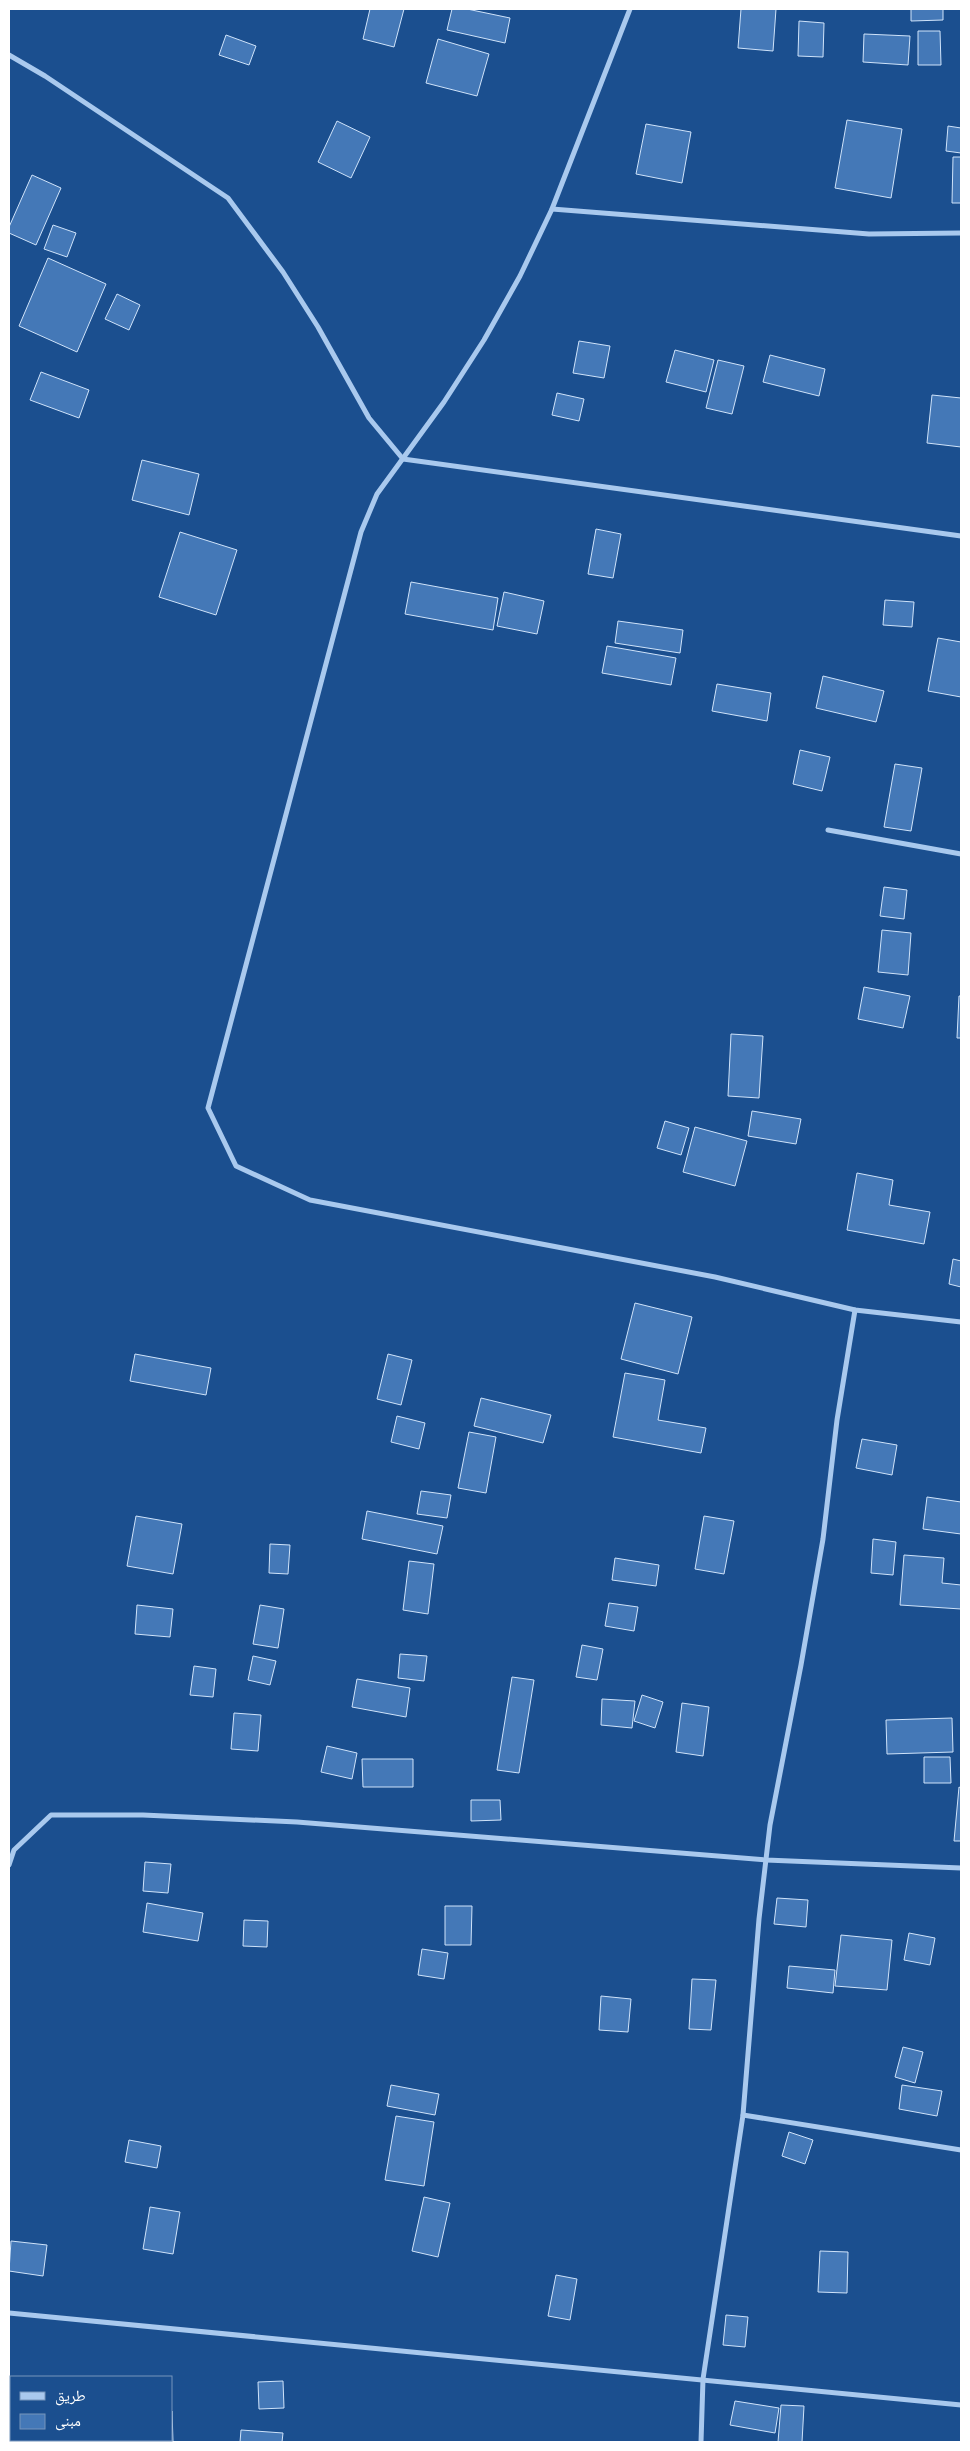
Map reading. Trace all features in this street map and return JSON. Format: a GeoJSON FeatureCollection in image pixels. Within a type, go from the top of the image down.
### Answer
{"type":"FeatureCollection","features":[{"type":"Feature","properties":{"kind":"street"},"geometry":{"type":"LineString","coordinates":[[630,9],[552,209],[520,276],[484,340],[403,460],[377,494],[361,532],[208,1108],[236,1166],[310,1200],[715,1276],[855,1310],[961,1322]]}},
{"type":"Feature","properties":{"kind":"street"},"geometry":{"type":"LineString","coordinates":[[9,55],[45,76],[228,198],[283,272],[318,328],[368,418],[403,460],[961,536]]}},
{"type":"Feature","properties":{"kind":"street"},"geometry":{"type":"LineString","coordinates":[[552,209],[869,234],[961,234]]}},
{"type":"Feature","properties":{"kind":"street"},"geometry":{"type":"LineString","coordinates":[[828,830],[961,854]]}},
{"type":"Feature","properties":{"kind":"street"},"geometry":{"type":"LineString","coordinates":[[701,2442],[703,2379],[743,2115],[770,1825],[802,1666],[823,1539],[837,1420],[855,1310]]}},
{"type":"Feature","properties":{"kind":"street"},"geometry":{"type":"LineString","coordinates":[[9,1865],[14,1850],[52,1815],[143,1815],[297,1822],[766,1860],[961,1868]]}},
{"type":"Feature","properties":{"kind":"street"},"geometry":{"type":"LineString","coordinates":[[743,2115],[961,2150]]}},
{"type":"Feature","properties":{"kind":"street"},"geometry":{"type":"LineString","coordinates":[[9,2313],[961,2405]]}},
{"type":"Feature","properties":{"kind":"building"},"geometry":{"type":"Polygon","coordinates":[[[370,9],[404,9],[394,47],[363,39],[370,9]]]}},
{"type":"Feature","properties":{"kind":"building"},"geometry":{"type":"Polygon","coordinates":[[[452,9],[467,9],[510,18],[505,43],[447,30],[452,9]]]}},
{"type":"Feature","properties":{"kind":"building"},"geometry":{"type":"Polygon","coordinates":[[[741,9],[776,9],[773,51],[738,48],[741,9]]]}},
{"type":"Feature","properties":{"kind":"building"},"geometry":{"type":"Polygon","coordinates":[[[911,9],[943,9],[943,20],[911,21],[911,9]]]}},
{"type":"Feature","properties":{"kind":"building"},"geometry":{"type":"Polygon","coordinates":[[[799,21],[824,23],[823,57],[798,56],[799,21]]]}},
{"type":"Feature","properties":{"kind":"building"},"geometry":{"type":"Polygon","coordinates":[[[918,31],[940,31],[941,65],[918,65],[918,31]]]}},
{"type":"Feature","properties":{"kind":"building"},"geometry":{"type":"Polygon","coordinates":[[[864,34],[910,36],[908,65],[863,62],[864,34]]]}},
{"type":"Feature","properties":{"kind":"building"},"geometry":{"type":"Polygon","coordinates":[[[226,35],[256,46],[249,65],[219,55],[226,35]]]}},
{"type":"Feature","properties":{"kind":"building"},"geometry":{"type":"Polygon","coordinates":[[[438,39],[489,54],[477,96],[426,83],[438,39]]]}},
{"type":"Feature","properties":{"kind":"building"},"geometry":{"type":"Polygon","coordinates":[[[847,120],[902,129],[891,198],[835,188],[847,120]]]}},
{"type":"Feature","properties":{"kind":"building"},"geometry":{"type":"Polygon","coordinates":[[[337,121],[370,137],[351,178],[318,162],[337,121]]]}},
{"type":"Feature","properties":{"kind":"building"},"geometry":{"type":"Polygon","coordinates":[[[646,124],[691,132],[682,183],[636,174],[646,124]]]}},
{"type":"Feature","properties":{"kind":"building"},"geometry":{"type":"Polygon","coordinates":[[[948,126],[961,128],[961,153],[946,151],[948,126]]]}},
{"type":"Feature","properties":{"kind":"building"},"geometry":{"type":"Polygon","coordinates":[[[953,157],[961,157],[961,203],[952,203],[953,157]]]}},
{"type":"Feature","properties":{"kind":"building"},"geometry":{"type":"Polygon","coordinates":[[[32,175],[61,188],[36,245],[9,233],[9,227],[32,175]]]}},
{"type":"Feature","properties":{"kind":"building"},"geometry":{"type":"Polygon","coordinates":[[[53,225],[76,233],[67,257],[44,249],[53,225]]]}},
{"type":"Feature","properties":{"kind":"building"},"geometry":{"type":"Polygon","coordinates":[[[48,258],[106,284],[77,352],[19,326],[48,258]]]}},
{"type":"Feature","properties":{"kind":"building"},"geometry":{"type":"Polygon","coordinates":[[[117,294],[140,305],[129,330],[105,319],[117,294]]]}},
{"type":"Feature","properties":{"kind":"building"},"geometry":{"type":"Polygon","coordinates":[[[579,341],[610,346],[604,378],[573,373],[579,341]]]}},
{"type":"Feature","properties":{"kind":"building"},"geometry":{"type":"Polygon","coordinates":[[[675,350],[714,360],[706,392],[666,382],[675,350]]]}},
{"type":"Feature","properties":{"kind":"building"},"geometry":{"type":"Polygon","coordinates":[[[770,355],[825,369],[819,396],[763,382],[770,355]]]}},
{"type":"Feature","properties":{"kind":"building"},"geometry":{"type":"Polygon","coordinates":[[[718,360],[744,366],[732,414],[706,408],[718,360]]]}},
{"type":"Feature","properties":{"kind":"building"},"geometry":{"type":"Polygon","coordinates":[[[41,372],[89,390],[79,418],[30,400],[41,372]]]}},
{"type":"Feature","properties":{"kind":"building"},"geometry":{"type":"Polygon","coordinates":[[[557,393],[584,399],[579,421],[552,415],[557,393]]]}},
{"type":"Feature","properties":{"kind":"building"},"geometry":{"type":"Polygon","coordinates":[[[932,395],[961,398],[961,447],[927,443],[932,395]]]}},
{"type":"Feature","properties":{"kind":"building"},"geometry":{"type":"Polygon","coordinates":[[[142,460],[199,474],[189,515],[132,500],[142,460]]]}},
{"type":"Feature","properties":{"kind":"building"},"geometry":{"type":"Polygon","coordinates":[[[596,529],[621,534],[613,578],[588,574],[596,529]]]}},
{"type":"Feature","properties":{"kind":"building"},"geometry":{"type":"Polygon","coordinates":[[[180,532],[237,550],[216,615],[159,597],[180,532]]]}},
{"type":"Feature","properties":{"kind":"building"},"geometry":{"type":"Polygon","coordinates":[[[411,582],[498,598],[493,630],[405,614],[411,582]]]}},
{"type":"Feature","properties":{"kind":"building"},"geometry":{"type":"Polygon","coordinates":[[[504,592],[544,601],[537,634],[497,626],[504,592]]]}},
{"type":"Feature","properties":{"kind":"building"},"geometry":{"type":"Polygon","coordinates":[[[885,600],[914,602],[912,627],[883,625],[885,600]]]}},
{"type":"Feature","properties":{"kind":"building"},"geometry":{"type":"Polygon","coordinates":[[[618,621],[683,630],[680,653],[615,643],[618,621]]]}},
{"type":"Feature","properties":{"kind":"building"},"geometry":{"type":"Polygon","coordinates":[[[938,638],[961,642],[961,697],[928,691],[938,638]]]}},
{"type":"Feature","properties":{"kind":"building"},"geometry":{"type":"Polygon","coordinates":[[[607,646],[676,658],[671,685],[602,673],[607,646]]]}},
{"type":"Feature","properties":{"kind":"building"},"geometry":{"type":"Polygon","coordinates":[[[823,676],[884,691],[876,722],[816,708],[823,676]]]}},
{"type":"Feature","properties":{"kind":"building"},"geometry":{"type":"Polygon","coordinates":[[[717,684],[771,693],[767,721],[712,711],[717,684]]]}},
{"type":"Feature","properties":{"kind":"building"},"geometry":{"type":"Polygon","coordinates":[[[800,750],[830,757],[822,791],[793,784],[800,750]]]}},
{"type":"Feature","properties":{"kind":"building"},"geometry":{"type":"Polygon","coordinates":[[[895,764],[922,768],[911,831],[884,827],[895,764]]]}},
{"type":"Feature","properties":{"kind":"building"},"geometry":{"type":"Polygon","coordinates":[[[884,887],[907,890],[904,919],[880,916],[884,887]]]}},
{"type":"Feature","properties":{"kind":"building"},"geometry":{"type":"Polygon","coordinates":[[[882,930],[911,933],[908,975],[878,972],[882,930]]]}},
{"type":"Feature","properties":{"kind":"building"},"geometry":{"type":"Polygon","coordinates":[[[864,987],[910,996],[903,1028],[858,1019],[864,987]]]}},
{"type":"Feature","properties":{"kind":"building"},"geometry":{"type":"Polygon","coordinates":[[[959,996],[961,996],[961,1038],[957,1038],[959,996]]]}},
{"type":"Feature","properties":{"kind":"building"},"geometry":{"type":"Polygon","coordinates":[[[731,1034],[763,1036],[759,1098],[728,1096],[731,1034]]]}},
{"type":"Feature","properties":{"kind":"building"},"geometry":{"type":"Polygon","coordinates":[[[752,1111],[801,1119],[796,1144],[748,1136],[752,1111]]]}},
{"type":"Feature","properties":{"kind":"building"},"geometry":{"type":"Polygon","coordinates":[[[665,1121],[689,1128],[681,1155],[657,1148],[665,1121]]]}},
{"type":"Feature","properties":{"kind":"building"},"geometry":{"type":"Polygon","coordinates":[[[695,1127],[747,1141],[735,1186],[683,1172],[695,1127]]]}},
{"type":"Feature","properties":{"kind":"building"},"geometry":{"type":"Polygon","coordinates":[[[857,1173],[893,1180],[889,1205],[930,1212],[924,1244],[847,1230],[857,1173]]]}},
{"type":"Feature","properties":{"kind":"building"},"geometry":{"type":"Polygon","coordinates":[[[953,1259],[961,1261],[961,1287],[949,1284],[953,1259]]]}},
{"type":"Feature","properties":{"kind":"building"},"geometry":{"type":"Polygon","coordinates":[[[635,1303],[692,1317],[678,1374],[621,1359],[635,1303]]]}},
{"type":"Feature","properties":{"kind":"building"},"geometry":{"type":"Polygon","coordinates":[[[135,1354],[211,1368],[206,1395],[130,1381],[135,1354]]]}},
{"type":"Feature","properties":{"kind":"building"},"geometry":{"type":"Polygon","coordinates":[[[388,1354],[412,1360],[401,1405],[377,1399],[388,1354]]]}},
{"type":"Feature","properties":{"kind":"building"},"geometry":{"type":"Polygon","coordinates":[[[625,1373],[665,1380],[658,1420],[706,1428],[701,1453],[613,1437],[625,1373]]]}},
{"type":"Feature","properties":{"kind":"building"},"geometry":{"type":"Polygon","coordinates":[[[481,1398],[551,1415],[543,1443],[474,1426],[481,1398]]]}},
{"type":"Feature","properties":{"kind":"building"},"geometry":{"type":"Polygon","coordinates":[[[397,1416],[425,1423],[419,1449],[391,1442],[397,1416]]]}},
{"type":"Feature","properties":{"kind":"building"},"geometry":{"type":"Polygon","coordinates":[[[469,1432],[496,1437],[486,1493],[458,1488],[469,1432]]]}},
{"type":"Feature","properties":{"kind":"building"},"geometry":{"type":"Polygon","coordinates":[[[862,1439],[897,1445],[892,1475],[856,1468],[862,1439]]]}},
{"type":"Feature","properties":{"kind":"building"},"geometry":{"type":"Polygon","coordinates":[[[421,1491],[451,1495],[447,1518],[417,1514],[421,1491]]]}},
{"type":"Feature","properties":{"kind":"building"},"geometry":{"type":"Polygon","coordinates":[[[927,1497],[961,1502],[961,1534],[923,1529],[927,1497]]]}},
{"type":"Feature","properties":{"kind":"building"},"geometry":{"type":"Polygon","coordinates":[[[367,1511],[443,1526],[437,1554],[362,1539],[367,1511]]]}},
{"type":"Feature","properties":{"kind":"building"},"geometry":{"type":"Polygon","coordinates":[[[136,1516],[182,1524],[173,1574],[127,1566],[136,1516]]]}},
{"type":"Feature","properties":{"kind":"building"},"geometry":{"type":"Polygon","coordinates":[[[704,1516],[734,1521],[724,1574],[695,1569],[704,1516]]]}},
{"type":"Feature","properties":{"kind":"building"},"geometry":{"type":"Polygon","coordinates":[[[873,1539],[896,1542],[893,1575],[871,1573],[873,1539]]]}},
{"type":"Feature","properties":{"kind":"building"},"geometry":{"type":"Polygon","coordinates":[[[270,1544],[290,1545],[288,1574],[269,1573],[270,1544]]]}},
{"type":"Feature","properties":{"kind":"building"},"geometry":{"type":"Polygon","coordinates":[[[904,1555],[944,1558],[942,1583],[961,1585],[961,1609],[900,1605],[904,1555]]]}},
{"type":"Feature","properties":{"kind":"building"},"geometry":{"type":"Polygon","coordinates":[[[615,1558],[659,1565],[656,1586],[612,1580],[615,1558]]]}},
{"type":"Feature","properties":{"kind":"building"},"geometry":{"type":"Polygon","coordinates":[[[409,1561],[434,1564],[428,1614],[403,1610],[409,1561]]]}},
{"type":"Feature","properties":{"kind":"building"},"geometry":{"type":"Polygon","coordinates":[[[609,1603],[638,1607],[634,1631],[605,1626],[609,1603]]]}},
{"type":"Feature","properties":{"kind":"building"},"geometry":{"type":"Polygon","coordinates":[[[137,1605],[173,1609],[170,1637],[135,1634],[137,1605]]]}},
{"type":"Feature","properties":{"kind":"building"},"geometry":{"type":"Polygon","coordinates":[[[260,1605],[284,1609],[278,1648],[253,1644],[260,1605]]]}},
{"type":"Feature","properties":{"kind":"building"},"geometry":{"type":"Polygon","coordinates":[[[582,1645],[603,1649],[597,1680],[576,1677],[582,1645]]]}},
{"type":"Feature","properties":{"kind":"building"},"geometry":{"type":"Polygon","coordinates":[[[400,1654],[427,1656],[424,1681],[398,1678],[400,1654]]]}},
{"type":"Feature","properties":{"kind":"building"},"geometry":{"type":"Polygon","coordinates":[[[253,1656],[276,1661],[270,1685],[248,1680],[253,1656]]]}},
{"type":"Feature","properties":{"kind":"building"},"geometry":{"type":"Polygon","coordinates":[[[194,1666],[216,1669],[213,1697],[190,1695],[194,1666]]]}},
{"type":"Feature","properties":{"kind":"building"},"geometry":{"type":"Polygon","coordinates":[[[512,1677],[534,1680],[519,1773],[497,1770],[512,1677]]]}},
{"type":"Feature","properties":{"kind":"building"},"geometry":{"type":"Polygon","coordinates":[[[357,1679],[410,1688],[406,1717],[352,1707],[357,1679]]]}},
{"type":"Feature","properties":{"kind":"building"},"geometry":{"type":"Polygon","coordinates":[[[642,1695],[663,1702],[655,1728],[634,1721],[642,1695]]]}},
{"type":"Feature","properties":{"kind":"building"},"geometry":{"type":"Polygon","coordinates":[[[602,1699],[635,1701],[632,1728],[601,1725],[602,1699]]]}},
{"type":"Feature","properties":{"kind":"building"},"geometry":{"type":"Polygon","coordinates":[[[682,1703],[709,1707],[703,1756],[676,1752],[682,1703]]]}},
{"type":"Feature","properties":{"kind":"building"},"geometry":{"type":"Polygon","coordinates":[[[234,1713],[261,1715],[258,1751],[231,1749],[234,1713]]]}},
{"type":"Feature","properties":{"kind":"building"},"geometry":{"type":"Polygon","coordinates":[[[952,1718],[953,1752],[887,1754],[886,1720],[952,1718]]]}},
{"type":"Feature","properties":{"kind":"building"},"geometry":{"type":"Polygon","coordinates":[[[327,1746],[357,1753],[352,1779],[321,1772],[327,1746]]]}},
{"type":"Feature","properties":{"kind":"building"},"geometry":{"type":"Polygon","coordinates":[[[924,1757],[950,1757],[951,1783],[924,1783],[924,1757]]]}},
{"type":"Feature","properties":{"kind":"building"},"geometry":{"type":"Polygon","coordinates":[[[362,1759],[413,1759],[413,1787],[363,1787],[362,1759]]]}},
{"type":"Feature","properties":{"kind":"building"},"geometry":{"type":"Polygon","coordinates":[[[959,1787],[961,1788],[961,1841],[954,1841],[959,1787]]]}},
{"type":"Feature","properties":{"kind":"building"},"geometry":{"type":"Polygon","coordinates":[[[471,1800],[500,1800],[501,1820],[471,1821],[471,1800]]]}},
{"type":"Feature","properties":{"kind":"building"},"geometry":{"type":"Polygon","coordinates":[[[145,1862],[171,1864],[168,1893],[143,1891],[145,1862]]]}},
{"type":"Feature","properties":{"kind":"building"},"geometry":{"type":"Polygon","coordinates":[[[777,1898],[808,1900],[806,1927],[774,1924],[777,1898]]]}},
{"type":"Feature","properties":{"kind":"building"},"geometry":{"type":"Polygon","coordinates":[[[147,1903],[203,1913],[198,1941],[143,1932],[147,1903]]]}},
{"type":"Feature","properties":{"kind":"building"},"geometry":{"type":"Polygon","coordinates":[[[445,1906],[472,1906],[471,1945],[445,1945],[445,1906]]]}},
{"type":"Feature","properties":{"kind":"building"},"geometry":{"type":"Polygon","coordinates":[[[244,1920],[268,1921],[267,1947],[243,1946],[244,1920]]]}},
{"type":"Feature","properties":{"kind":"building"},"geometry":{"type":"Polygon","coordinates":[[[909,1933],[935,1938],[930,1965],[904,1960],[909,1933]]]}},
{"type":"Feature","properties":{"kind":"building"},"geometry":{"type":"Polygon","coordinates":[[[841,1935],[892,1940],[887,1990],[835,1986],[841,1935]]]}},
{"type":"Feature","properties":{"kind":"building"},"geometry":{"type":"Polygon","coordinates":[[[422,1949],[448,1953],[444,1979],[418,1975],[422,1949]]]}},
{"type":"Feature","properties":{"kind":"building"},"geometry":{"type":"Polygon","coordinates":[[[789,1966],[835,1970],[833,1993],[787,1988],[789,1966]]]}},
{"type":"Feature","properties":{"kind":"building"},"geometry":{"type":"Polygon","coordinates":[[[692,1979],[716,1980],[711,2030],[689,2029],[692,1979]]]}},
{"type":"Feature","properties":{"kind":"building"},"geometry":{"type":"Polygon","coordinates":[[[601,1996],[631,1999],[628,2032],[599,2030],[601,1996]]]}},
{"type":"Feature","properties":{"kind":"building"},"geometry":{"type":"Polygon","coordinates":[[[903,2047],[923,2052],[915,2083],[895,2077],[903,2047]]]}},
{"type":"Feature","properties":{"kind":"building"},"geometry":{"type":"Polygon","coordinates":[[[391,2085],[439,2094],[435,2115],[387,2106],[391,2085]]]}},
{"type":"Feature","properties":{"kind":"building"},"geometry":{"type":"Polygon","coordinates":[[[902,2085],[942,2091],[937,2116],[899,2109],[902,2085]]]}},
{"type":"Feature","properties":{"kind":"building"},"geometry":{"type":"Polygon","coordinates":[[[396,2116],[434,2122],[424,2186],[385,2180],[396,2116]]]}},
{"type":"Feature","properties":{"kind":"building"},"geometry":{"type":"Polygon","coordinates":[[[789,2132],[813,2140],[805,2164],[782,2156],[789,2132]]]}},
{"type":"Feature","properties":{"kind":"building"},"geometry":{"type":"Polygon","coordinates":[[[129,2140],[161,2146],[157,2168],[125,2162],[129,2140]]]}},
{"type":"Feature","properties":{"kind":"building"},"geometry":{"type":"Polygon","coordinates":[[[424,2197],[450,2203],[438,2257],[412,2251],[424,2197]]]}},
{"type":"Feature","properties":{"kind":"building"},"geometry":{"type":"Polygon","coordinates":[[[150,2207],[180,2212],[173,2254],[143,2249],[150,2207]]]}},
{"type":"Feature","properties":{"kind":"building"},"geometry":{"type":"Polygon","coordinates":[[[11,2241],[47,2245],[43,2276],[9,2271],[11,2241]]]}},
{"type":"Feature","properties":{"kind":"building"},"geometry":{"type":"Polygon","coordinates":[[[820,2251],[848,2252],[847,2293],[818,2292],[820,2251]]]}},
{"type":"Feature","properties":{"kind":"building"},"geometry":{"type":"Polygon","coordinates":[[[556,2275],[577,2279],[570,2320],[548,2316],[556,2275]]]}},
{"type":"Feature","properties":{"kind":"building"},"geometry":{"type":"Polygon","coordinates":[[[726,2315],[748,2317],[745,2347],[723,2345],[726,2315]]]}},
{"type":"Feature","properties":{"kind":"building"},"geometry":{"type":"Polygon","coordinates":[[[283,2381],[284,2408],[259,2409],[258,2382],[283,2381]]]}},
{"type":"Feature","properties":{"kind":"building"},"geometry":{"type":"Polygon","coordinates":[[[735,2401],[779,2408],[775,2433],[730,2425],[735,2401]]]}},
{"type":"Feature","properties":{"kind":"building"},"geometry":{"type":"Polygon","coordinates":[[[781,2405],[804,2406],[802,2442],[778,2442],[781,2405]]]}},
{"type":"Feature","properties":{"kind":"building"},"geometry":{"type":"Polygon","coordinates":[[[172,2411],[173,2442],[126,2442],[172,2441],[172,2411]]]}},
{"type":"Feature","properties":{"kind":"building"},"geometry":{"type":"Polygon","coordinates":[[[241,2430],[283,2433],[282,2442],[240,2442],[241,2430]]]}}]}
